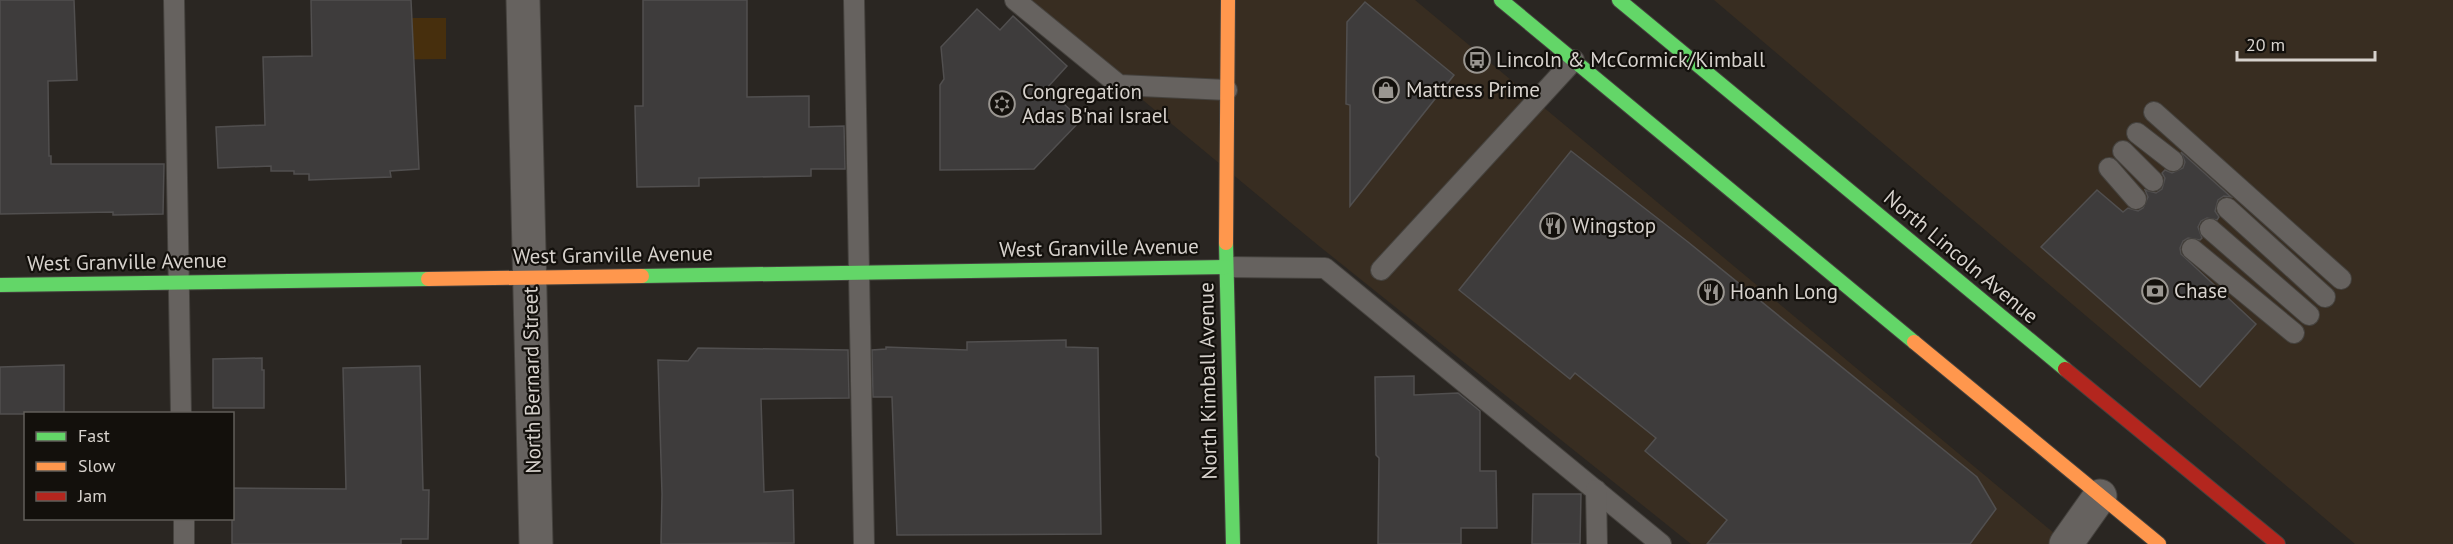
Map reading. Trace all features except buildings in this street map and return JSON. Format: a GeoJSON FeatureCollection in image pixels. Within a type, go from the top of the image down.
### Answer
{"type":"FeatureCollection","features":[{"type":"Feature","properties":{"kind":"street","name":"North Bernard Street"},"geometry":{"type":"LineString","coordinates":[[523,0],[536,544]]}},
{"type":"Feature","properties":{"kind":"street","name":"North Kimball Avenue"},"geometry":{"type":"LineString","coordinates":[[1228,0],[1226,267],[1233,544]]}},
{"type":"Feature","properties":{"kind":"street"},"geometry":{"type":"LineString","coordinates":[[1502,0],[2159,544]]}},
{"type":"Feature","properties":{"kind":"street","name":"North Lincoln Avenue"},"geometry":{"type":"LineString","coordinates":[[1619,0],[1946,273],[2278,544]]}},
{"type":"Feature","properties":{"kind":"street","name":"West Granville Avenue"},"geometry":{"type":"LineString","coordinates":[[0,285],[1226,267]]}},
{"type":"Feature","properties":{"kind":"street"},"geometry":{"type":"LineString","coordinates":[[2066,544],[2100,496]]}},
{"type":"Feature","properties":{"kind":"lane"},"geometry":{"type":"LineString","coordinates":[[174,0],[181,412]]}},
{"type":"Feature","properties":{"kind":"lane"},"geometry":{"type":"LineString","coordinates":[[854,0],[864,544]]}},
{"type":"Feature","properties":{"kind":"lane"},"geometry":{"type":"LineString","coordinates":[[1014,0],[1119,86],[1227,90]]}},
{"type":"Feature","properties":{"kind":"lane"},"geometry":{"type":"LineString","coordinates":[[1381,270],[1574,60]]}},
{"type":"Feature","properties":{"kind":"lane"},"geometry":{"type":"LineString","coordinates":[[2154,112],[2340,279]]}},
{"type":"Feature","properties":{"kind":"lane"},"geometry":{"type":"LineString","coordinates":[[2138,133],[2174,161]]}},
{"type":"Feature","properties":{"kind":"lane"},"geometry":{"type":"LineString","coordinates":[[2123,151],[2153,181]]}},
{"type":"Feature","properties":{"kind":"lane"},"geometry":{"type":"LineString","coordinates":[[2109,168],[2136,199]]}},
{"type":"Feature","properties":{"kind":"lane"},"geometry":{"type":"LineString","coordinates":[[2227,208],[2325,297]]}},
{"type":"Feature","properties":{"kind":"lane"},"geometry":{"type":"LineString","coordinates":[[2210,229],[2309,315]]}},
{"type":"Feature","properties":{"kind":"lane"},"geometry":{"type":"LineString","coordinates":[[2192,249],[2294,333]]}},
{"type":"Feature","properties":{"kind":"lane"},"geometry":{"type":"LineString","coordinates":[[1226,267],[1325,268],[1661,544]]}},
{"type":"Feature","properties":{"kind":"lane"},"geometry":{"type":"LineString","coordinates":[[1596,489],[1597,544]]}},
{"type":"Feature","properties":{"kind":"lane"},"geometry":{"type":"LineString","coordinates":[[184,520],[184,544]]}},
{"type":"Feature","properties":{"kind":"shaded area"},"geometry":{"type":"Polygon","coordinates":[[[1022,0],[1415,0],[2067,544],[1691,544],[1319,246],[1022,0]]]}},
{"type":"Feature","properties":{"kind":"shaded area"},"geometry":{"type":"Polygon","coordinates":[[[1714,0],[2453,0],[2453,544],[2355,544],[1714,0]]]}},
{"type":"Feature","properties":{"kind":"shaded area"},"geometry":{"type":"Polygon","coordinates":[[[359,18],[446,18],[446,59],[359,60],[359,18]]]}},
{"type":"Feature","properties":{"kind":"traffic: fast"},"geometry":{"type":"LineString","coordinates":[[1501,0],[1914,342]]}},
{"type":"Feature","properties":{"kind":"traffic: fast"},"geometry":{"type":"LineString","coordinates":[[1619,0],[2065,369]]}},
{"type":"Feature","properties":{"kind":"traffic: fast"},"geometry":{"type":"LineString","coordinates":[[1226,243],[1233,544]]}},
{"type":"Feature","properties":{"kind":"traffic: fast"},"geometry":{"type":"LineString","coordinates":[[642,276],[1226,267]]}},
{"type":"Feature","properties":{"kind":"traffic: fast"},"geometry":{"type":"LineString","coordinates":[[0,285],[428,279]]}},
{"type":"Feature","properties":{"kind":"traffic: slow"},"geometry":{"type":"LineString","coordinates":[[1226,243],[1228,0]]}},
{"type":"Feature","properties":{"kind":"traffic: slow"},"geometry":{"type":"LineString","coordinates":[[428,279],[642,276]]}},
{"type":"Feature","properties":{"kind":"traffic: slow"},"geometry":{"type":"LineString","coordinates":[[1914,342],[2159,544]]}},
{"type":"Feature","properties":{"kind":"traffic: jam"},"geometry":{"type":"LineString","coordinates":[[2065,369],[2278,544]]}},
{"type":"Feature","properties":{"kind":"place","name":"Lincoln & McCormick/Kimball"},"geometry":{"type":"Point","coordinates":[1477,60]}},
{"type":"Feature","properties":{"kind":"place","name":"Mattress Prime"},"geometry":{"type":"Point","coordinates":[1386,90]}},
{"type":"Feature","properties":{"kind":"place","name":"Congregation Adas B'nai Israel"},"geometry":{"type":"Point","coordinates":[1002,104]}},
{"type":"Feature","properties":{"kind":"place","name":"Wingstop"},"geometry":{"type":"Point","coordinates":[1553,226]}},
{"type":"Feature","properties":{"kind":"place","name":"Chase"},"geometry":{"type":"Point","coordinates":[2155,291]}},
{"type":"Feature","properties":{"kind":"place","name":"Hoanh Long"},"geometry":{"type":"Point","coordinates":[1711,292]}}]}
